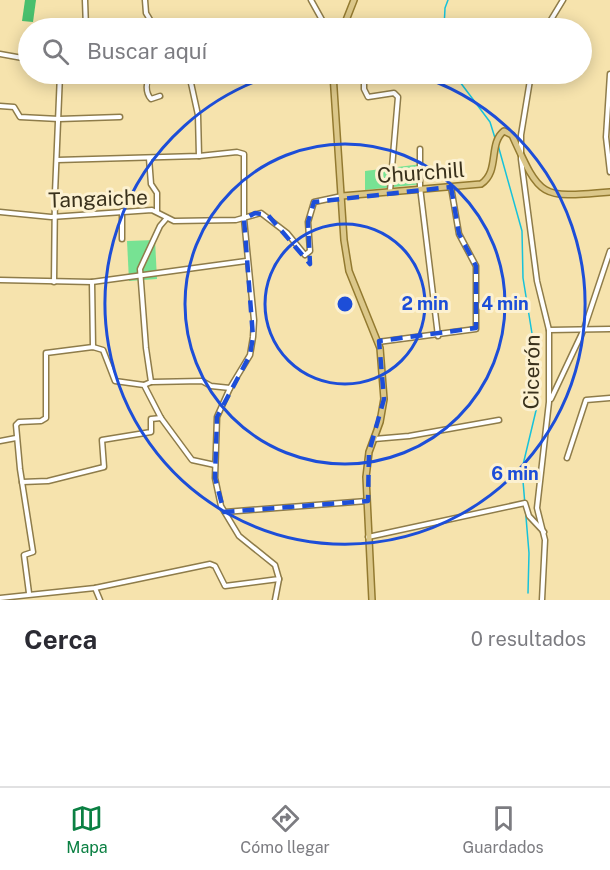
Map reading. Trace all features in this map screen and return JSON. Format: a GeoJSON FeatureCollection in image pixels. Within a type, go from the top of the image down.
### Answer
{"type":"FeatureCollection","features":[{"type":"Feature","properties":{"kind":"main road"},"geometry":{"type":"LineString","coordinates":[[347,18],[354,0]]}},
{"type":"Feature","properties":{"kind":"main road"},"geometry":{"type":"LineString","coordinates":[[334,84],[344,240],[349,271],[378,342],[384,399],[367,464],[372,600]]}},
{"type":"Feature","properties":{"kind":"main road","name":"Churchill"},"geometry":{"type":"LineString","coordinates":[[342,196],[476,185],[488,179],[499,136],[504,131],[512,135],[521,159]]}},
{"type":"Feature","properties":{"kind":"main road"},"geometry":{"type":"LineString","coordinates":[[521,159],[534,181],[550,194],[568,196],[610,192]]}},
{"type":"Feature","properties":{"kind":"street"},"geometry":{"type":"LineString","coordinates":[[85,0],[86,18]]}},
{"type":"Feature","properties":{"kind":"street"},"geometry":{"type":"LineString","coordinates":[[145,0],[149,18]]}},
{"type":"Feature","properties":{"kind":"street"},"geometry":{"type":"LineString","coordinates":[[311,0],[321,18]]}},
{"type":"Feature","properties":{"kind":"street"},"geometry":{"type":"LineString","coordinates":[[552,18],[563,0]]}},
{"type":"Feature","properties":{"kind":"street"},"geometry":{"type":"LineString","coordinates":[[0,54],[18,57]]}},
{"type":"Feature","properties":{"kind":"street"},"geometry":{"type":"LineString","coordinates":[[610,74],[606,137],[610,172]]}},
{"type":"Feature","properties":{"kind":"street"},"geometry":{"type":"LineString","coordinates":[[54,282],[60,84]]}},
{"type":"Feature","properties":{"kind":"street"},"geometry":{"type":"LineString","coordinates":[[146,84],[151,99],[160,96]]}},
{"type":"Feature","properties":{"kind":"street"},"geometry":{"type":"LineString","coordinates":[[191,84],[198,114],[199,156]]}},
{"type":"Feature","properties":{"kind":"street"},"geometry":{"type":"LineString","coordinates":[[364,84],[368,98],[394,93],[398,96],[390,191]]}},
{"type":"Feature","properties":{"kind":"street","name":"Cicerón"},"geometry":{"type":"LineString","coordinates":[[529,84],[521,135],[521,159],[537,281],[549,330],[549,402],[537,508],[544,533],[542,600]]}},
{"type":"Feature","properties":{"kind":"street"},"geometry":{"type":"LineString","coordinates":[[0,106],[14,107],[20,117],[59,119],[120,117]]}},
{"type":"Feature","properties":{"kind":"street"},"geometry":{"type":"LineString","coordinates":[[420,149],[420,188],[438,336]]}},
{"type":"Feature","properties":{"kind":"street"},"geometry":{"type":"LineString","coordinates":[[57,160],[199,156],[237,152],[244,154],[246,261],[254,320],[253,337],[250,355],[230,388],[217,417],[215,465],[219,498],[239,536],[275,566],[279,579],[275,600]]}},
{"type":"Feature","properties":{"kind":"street"},"geometry":{"type":"LineString","coordinates":[[149,158],[151,184],[158,193],[157,211]]}},
{"type":"Feature","properties":{"kind":"street"},"geometry":{"type":"LineString","coordinates":[[378,342],[438,336],[472,331],[476,328],[476,266],[459,234],[450,187]]}},
{"type":"Feature","properties":{"kind":"street","name":"Tangaiche"},"geometry":{"type":"LineString","coordinates":[[0,212],[56,216],[157,211],[166,219],[244,219],[255,213],[268,215],[287,233],[301,253],[309,254],[309,212],[314,202],[342,196]]}},
{"type":"Feature","properties":{"kind":"street"},"geometry":{"type":"LineString","coordinates":[[122,212],[122,239]]}},
{"type":"Feature","properties":{"kind":"street"},"geometry":{"type":"LineString","coordinates":[[151,382],[141,278],[145,257],[160,226],[166,219]]}},
{"type":"Feature","properties":{"kind":"street"},"geometry":{"type":"LineString","coordinates":[[549,402],[584,329],[610,251]]}},
{"type":"Feature","properties":{"kind":"street"},"geometry":{"type":"LineString","coordinates":[[0,280],[92,282],[141,278],[246,261]]}},
{"type":"Feature","properties":{"kind":"street"},"geometry":{"type":"LineString","coordinates":[[92,282],[93,347]]}},
{"type":"Feature","properties":{"kind":"street"},"geometry":{"type":"LineString","coordinates":[[549,330],[610,329]]}},
{"type":"Feature","properties":{"kind":"street"},"geometry":{"type":"LineString","coordinates":[[29,593],[24,555],[33,552],[16,438],[18,422],[41,421],[47,416],[45,354],[93,347],[104,351],[117,383],[202,381],[211,386],[230,388]]}},
{"type":"Feature","properties":{"kind":"street"},"geometry":{"type":"LineString","coordinates":[[144,384],[161,418],[192,460],[215,465]]}},
{"type":"Feature","properties":{"kind":"street"},"geometry":{"type":"LineString","coordinates":[[567,458],[586,400],[610,398]]}},
{"type":"Feature","properties":{"kind":"street"},"geometry":{"type":"LineString","coordinates":[[22,482],[48,481],[104,467],[102,440],[153,431],[152,419],[161,418]]}},
{"type":"Feature","properties":{"kind":"street"},"geometry":{"type":"LineString","coordinates":[[374,439],[409,436],[498,420]]}},
{"type":"Feature","properties":{"kind":"street"},"geometry":{"type":"LineString","coordinates":[[0,441],[16,438]]}},
{"type":"Feature","properties":{"kind":"street"},"geometry":{"type":"LineString","coordinates":[[225,512],[368,501]]}},
{"type":"Feature","properties":{"kind":"street"},"geometry":{"type":"LineString","coordinates":[[368,537],[522,504],[544,533]]}},
{"type":"Feature","properties":{"kind":"street"},"geometry":{"type":"LineString","coordinates":[[0,598],[29,593],[95,588],[210,564],[215,566],[225,586],[279,579]]}},
{"type":"Feature","properties":{"kind":"street"},"geometry":{"type":"LineString","coordinates":[[95,588],[100,600]]}},
{"type":"Feature","properties":{"kind":"highlighted area"},"geometry":{"type":"Polygon","coordinates":[[[451,187],[459,234],[476,266],[476,328],[379,341],[384,399],[369,452],[368,501],[224,512],[215,478],[217,417],[250,355],[253,337],[244,219],[255,213],[268,215],[310,264],[308,222],[314,202],[451,187]]]}},
{"type":"Feature","properties":{"kind":"green space"},"geometry":{"type":"Polygon","coordinates":[[[25,0],[36,0],[34,18],[22,18],[25,0]]]}},
{"type":"Feature","properties":{"kind":"green space"},"geometry":{"type":"Polygon","coordinates":[[[422,164],[423,184],[365,190],[365,171],[422,164]]]}},
{"type":"Feature","properties":{"kind":"green space"},"geometry":{"type":"Polygon","coordinates":[[[155,240],[157,279],[129,281],[127,241],[155,240]]]}},
{"type":"Feature","properties":{"kind":"waterway"},"geometry":{"type":"LineString","coordinates":[[444,18],[448,0]]}},
{"type":"Feature","properties":{"kind":"waterway"},"geometry":{"type":"LineString","coordinates":[[462,84],[490,122],[495,138]]}},
{"type":"Feature","properties":{"kind":"waterway"},"geometry":{"type":"LineString","coordinates":[[498,145],[522,231],[523,278],[535,352],[539,398],[522,469],[529,553],[528,593]]}}]}
